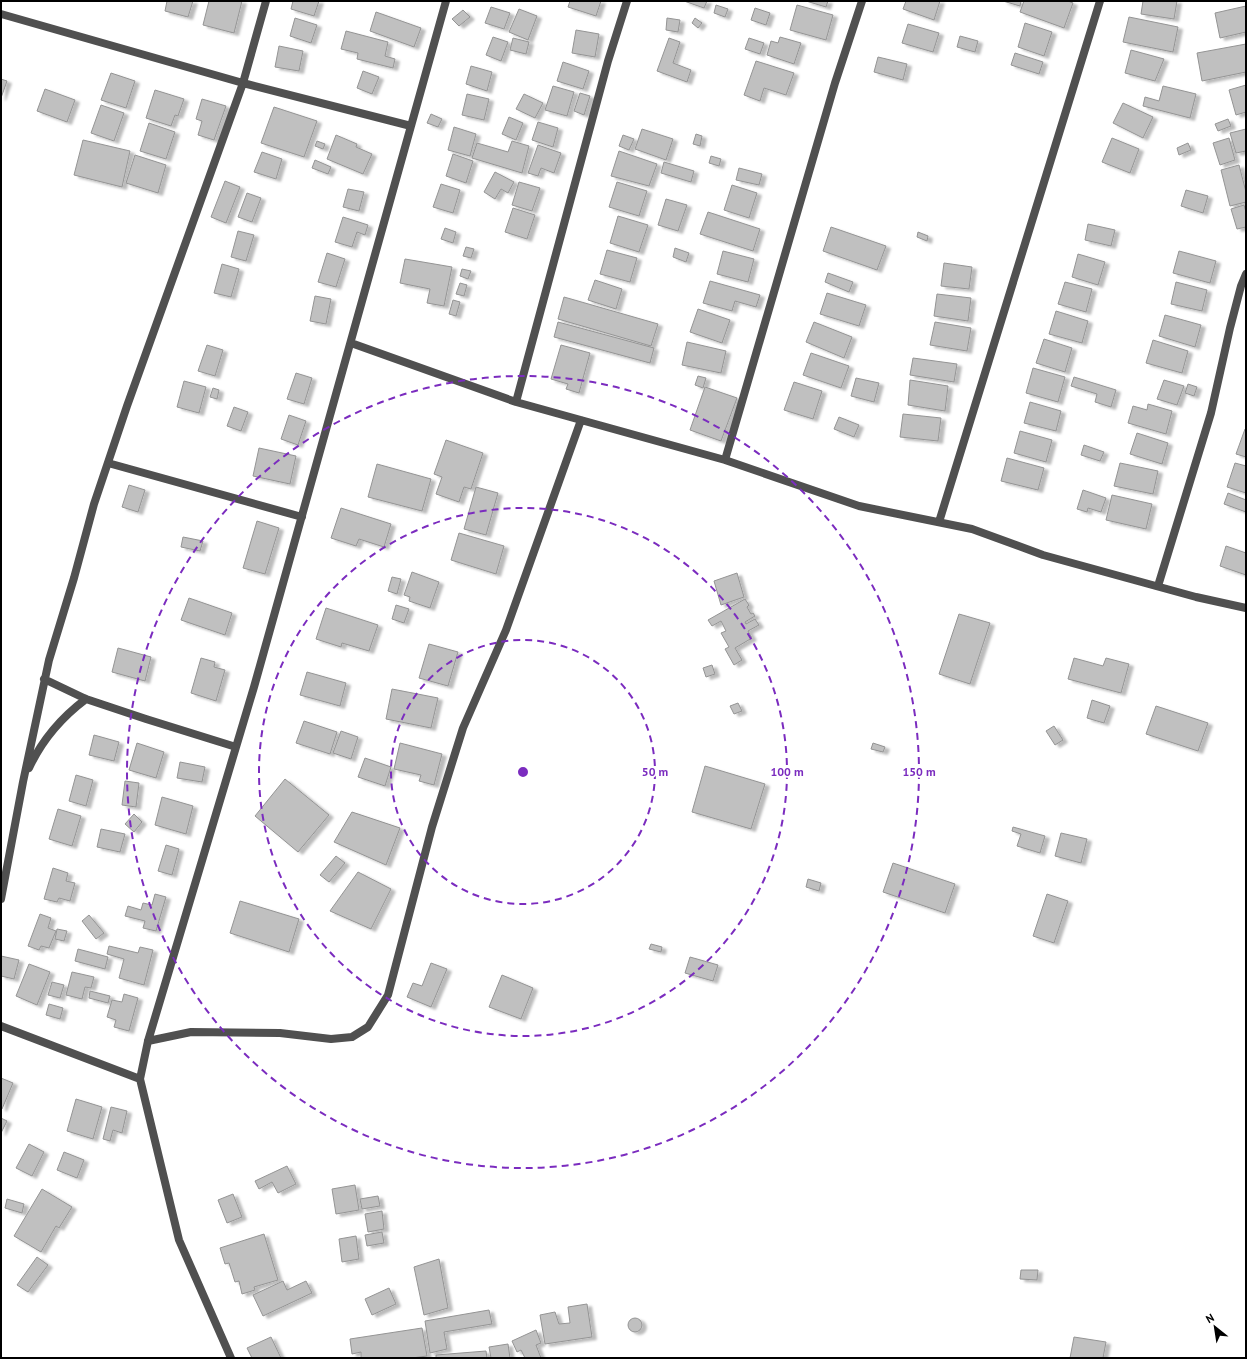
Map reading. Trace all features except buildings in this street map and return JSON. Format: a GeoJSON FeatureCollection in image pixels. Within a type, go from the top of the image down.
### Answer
{"type":"FeatureCollection","features":[{"type":"Feature","properties":{"kind":"street"},"geometry":{"type":"LineString","coordinates":[[1,900],[48,660],[74,578],[94,504],[243,83],[266,1]]}},
{"type":"Feature","properties":{"kind":"street"},"geometry":{"type":"LineString","coordinates":[[231,1358],[179,1240],[140,1078],[148,1041],[236,747],[302,517],[446,1]]}},
{"type":"Feature","properties":{"kind":"street"},"geometry":{"type":"LineString","coordinates":[[516,402],[608,61],[626,1]]}},
{"type":"Feature","properties":{"kind":"street"},"geometry":{"type":"LineString","coordinates":[[725,460],[835,83],[862,1]]}},
{"type":"Feature","properties":{"kind":"street"},"geometry":{"type":"LineString","coordinates":[[939,522],[1100,1]]}},
{"type":"Feature","properties":{"kind":"street"},"geometry":{"type":"LineString","coordinates":[[1,14],[243,83],[411,126]]}},
{"type":"Feature","properties":{"kind":"street"},"geometry":{"type":"LineString","coordinates":[[1158,586],[1211,413],[1230,328],[1241,286],[1246,274]]}},
{"type":"Feature","properties":{"kind":"street"},"geometry":{"type":"LineString","coordinates":[[351,343],[516,402],[725,460],[859,506],[972,529],[1044,554],[1196,597],[1246,608]]}},
{"type":"Feature","properties":{"kind":"street"},"geometry":{"type":"LineString","coordinates":[[148,1041],[191,1032],[280,1033],[331,1039],[352,1037],[368,1027],[388,995],[432,826],[463,728],[506,630],[580,420]]}},
{"type":"Feature","properties":{"kind":"street"},"geometry":{"type":"LineString","coordinates":[[108,463],[302,517]]}},
{"type":"Feature","properties":{"kind":"street"},"geometry":{"type":"LineString","coordinates":[[44,680],[86,698],[146,719],[236,747]]}},
{"type":"Feature","properties":{"kind":"street"},"geometry":{"type":"LineString","coordinates":[[23,782],[32,762],[48,737],[71,709],[86,698]]}},
{"type":"Feature","properties":{"kind":"street"},"geometry":{"type":"LineString","coordinates":[[1,1026],[140,1078]]}}]}
